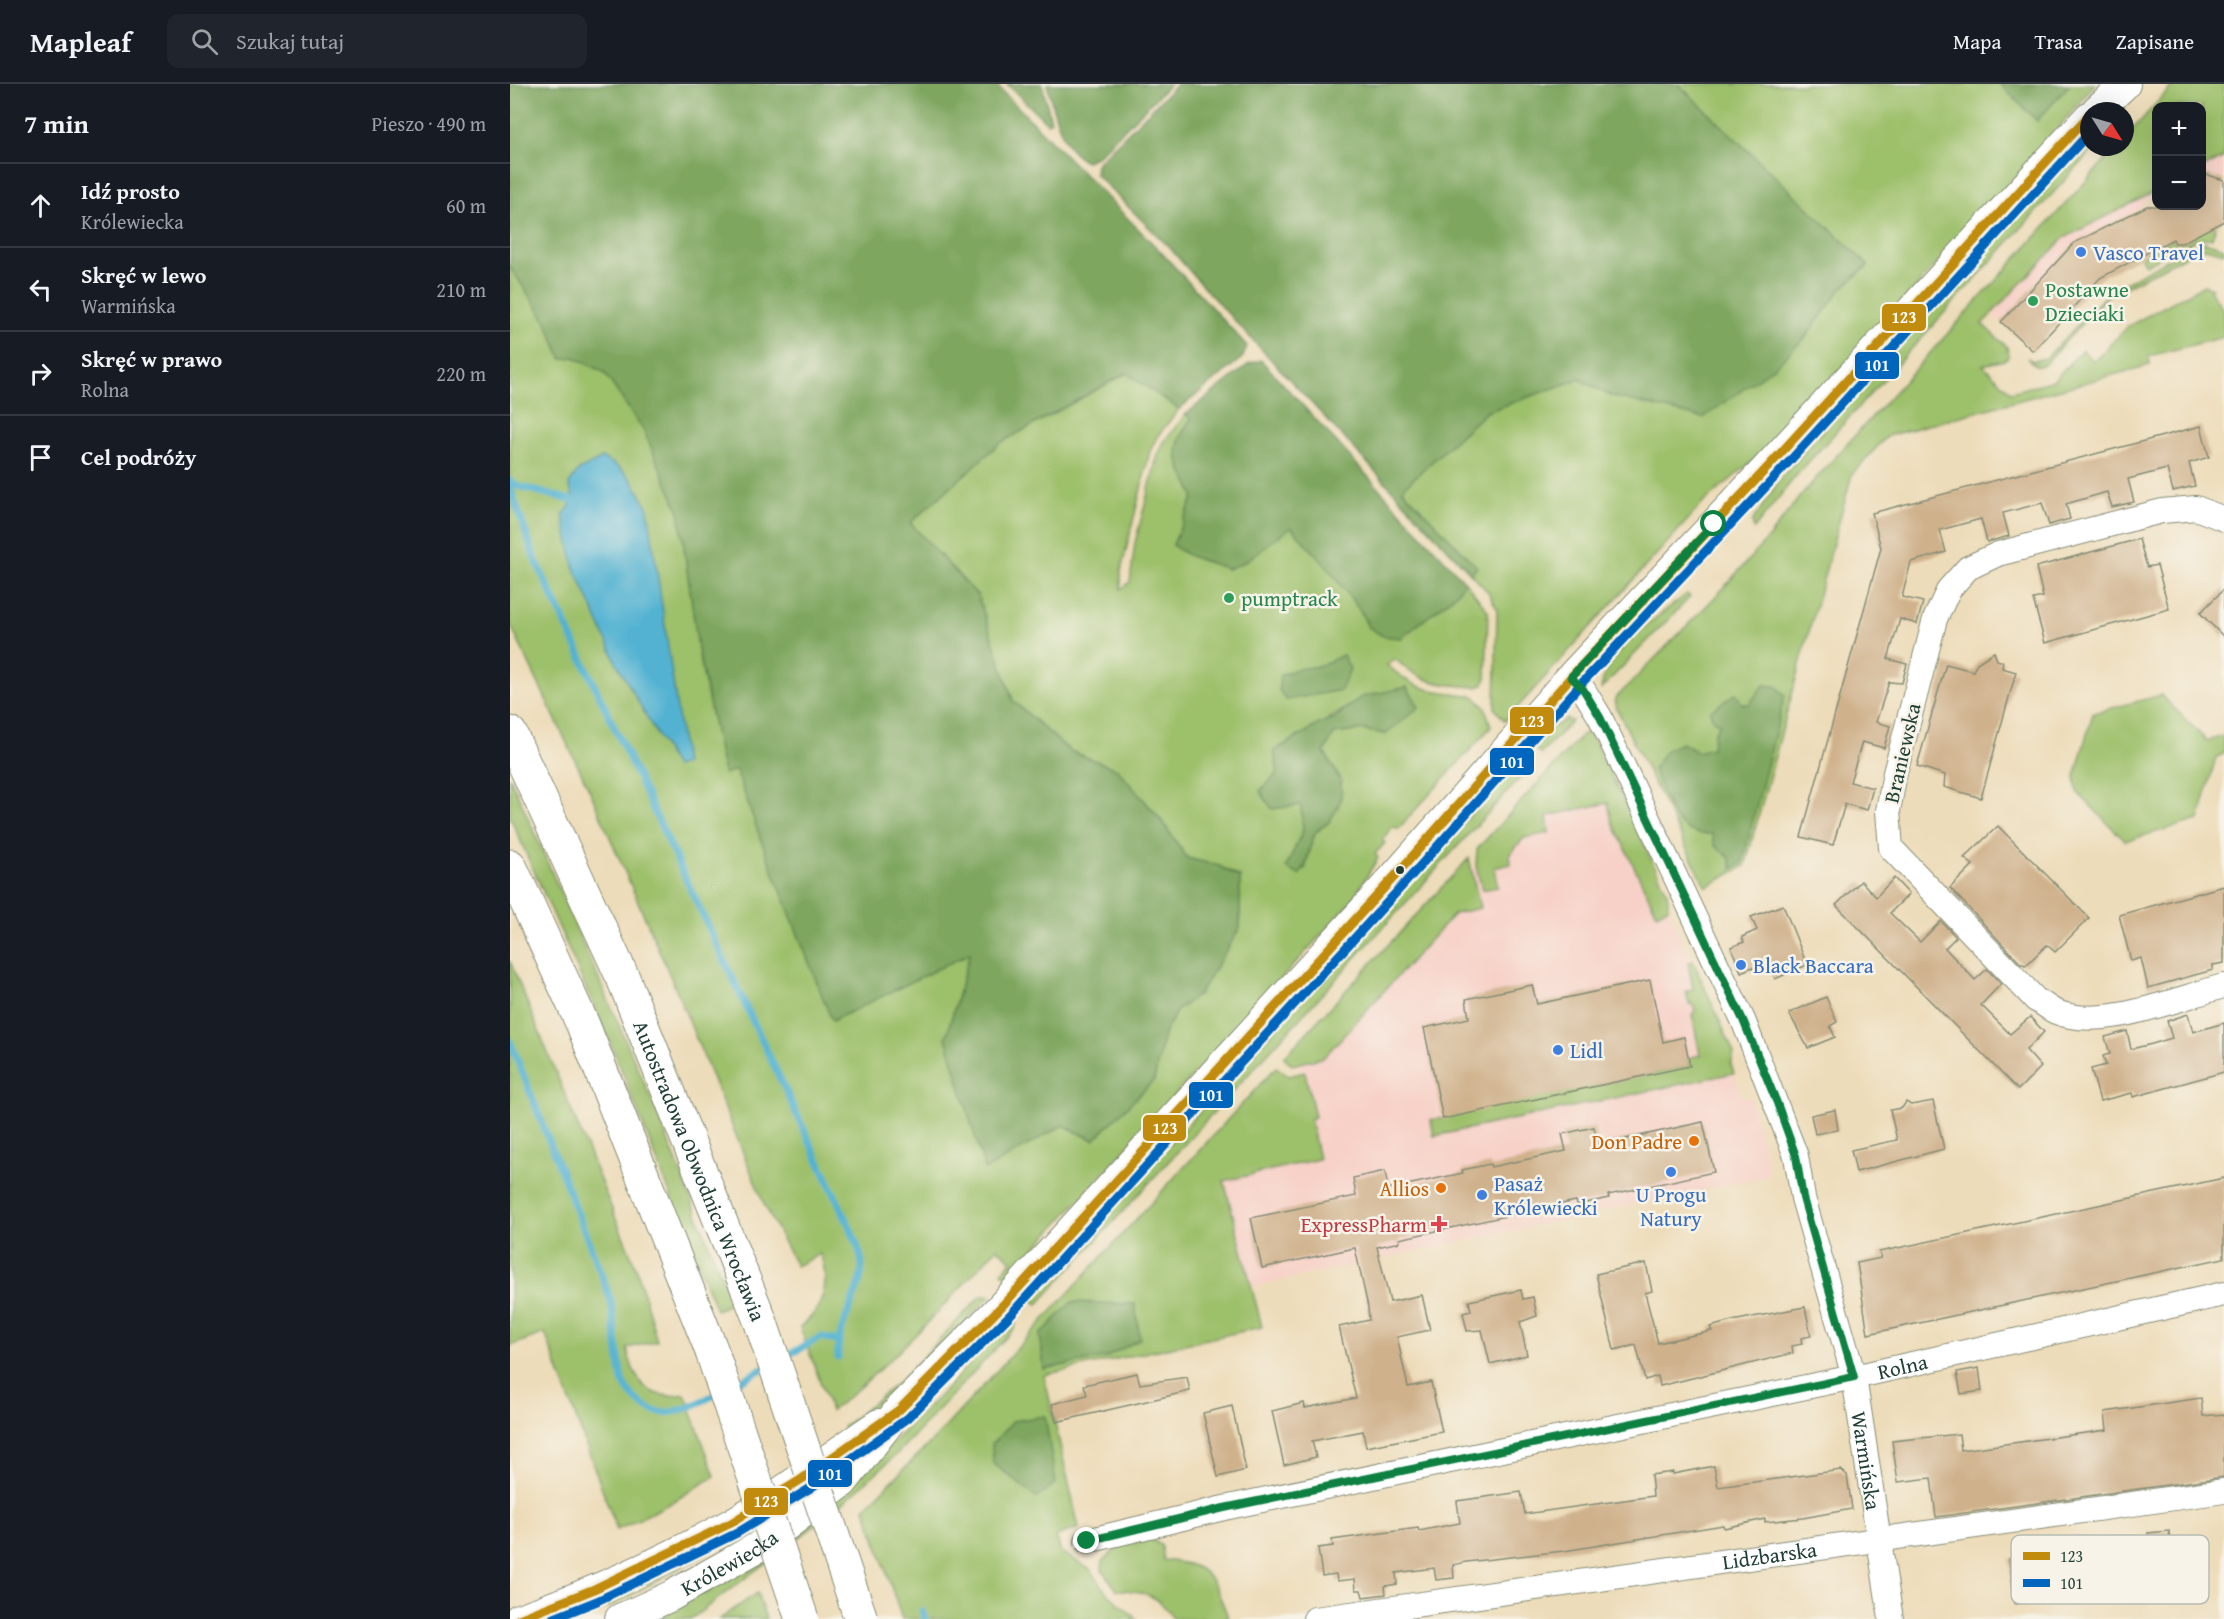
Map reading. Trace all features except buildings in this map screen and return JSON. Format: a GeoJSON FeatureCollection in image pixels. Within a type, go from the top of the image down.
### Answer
{"type":"FeatureCollection","features":[{"type":"Feature","properties":{"kind":"highway","name":"Autostradowa Obwodnica Wrocławia"},"geometry":{"type":"LineString","coordinates":[[510,733],[623,978],[760,1320],[861,1619]]}},
{"type":"Feature","properties":{"kind":"highway"},"geometry":{"type":"LineString","coordinates":[[510,866],[583,1025],[711,1349],[802,1619]]}},
{"type":"Feature","properties":{"kind":"street","name":"Królewiecka"},"geometry":{"type":"LineString","coordinates":[[2096,102],[2105,84]]}},
{"type":"Feature","properties":{"kind":"street","name":"Królewiecka"},"geometry":{"type":"LineString","coordinates":[[2104,102],[2126,84]]}},
{"type":"Feature","properties":{"kind":"street","name":"Królewiecka"},"geometry":{"type":"LineString","coordinates":[[620,1619],[671,1596],[758,1547],[811,1509],[843,1482],[900,1410],[1002,1306],[1101,1199],[1395,876],[1571,677],[1767,468],[2080,125]]}},
{"type":"Feature","properties":{"kind":"street","name":"Braniewska"},"geometry":{"type":"LineString","coordinates":[[2224,519],[2196,508],[2162,511],[1998,554],[1968,568],[1949,589],[1935,619],[1895,773],[1888,811],[1891,848],[2036,1000],[2056,1012],[2083,1017],[2112,1017],[2224,986]]}},
{"type":"Feature","properties":{"kind":"street","name":"Warmińska"},"geometry":{"type":"LineString","coordinates":[[1571,677],[1583,689],[1600,717],[1743,1020],[1796,1156],[1803,1198],[1854,1377],[1892,1619]]}},
{"type":"Feature","properties":{"kind":"street","name":"Rolna"},"geometry":{"type":"LineString","coordinates":[[1087,1541],[1224,1508],[1854,1377],[2224,1294]]}},
{"type":"Feature","properties":{"kind":"street","name":"Królewiecka"},"geometry":{"type":"LineString","coordinates":[[519,1619],[602,1586],[731,1524],[802,1479],[900,1410]]}},
{"type":"Feature","properties":{"kind":"street","name":"Lidzbarska"},"geometry":{"type":"LineString","coordinates":[[1315,1619],[2224,1491]]}},
{"type":"Feature","properties":{"kind":"shaded area"},"geometry":{"type":"Polygon","coordinates":[[[2224,157],[2224,180],[2206,175],[2206,167],[2224,157]]]}},
{"type":"Feature","properties":{"kind":"shaded area"},"geometry":{"type":"Polygon","coordinates":[[[2152,193],[2152,197],[2143,202],[2145,206],[2074,243],[2001,322],[1992,314],[2064,238],[2152,193]]]}},
{"type":"Feature","properties":{"kind":"shaded area"},"geometry":{"type":"Polygon","coordinates":[[[1589,742],[1664,897],[1688,957],[1693,961],[1717,1075],[1734,1073],[1741,1096],[1748,1097],[1751,1102],[1770,1175],[1252,1287],[1224,1181],[1319,1159],[1298,1059],[1589,742]]]}},
{"type":"Feature","properties":{"kind":"green space"},"geometry":{"type":"Polygon","coordinates":[[[510,84],[995,84],[1160,251],[1247,346],[1243,357],[1179,409],[1126,373],[1000,443],[910,523],[978,596],[1013,701],[1070,751],[1117,769],[1160,819],[1187,858],[1219,866],[1240,878],[1240,928],[1199,994],[1177,1010],[1164,1034],[1154,1080],[1094,1140],[1063,1125],[985,1170],[946,1038],[970,953],[832,1021],[736,770],[724,774],[699,655],[679,511],[644,431],[604,372],[574,357],[562,359],[545,319],[510,267],[510,84]]]}},
{"type":"Feature","properties":{"kind":"green space"},"geometry":{"type":"Polygon","coordinates":[[[1007,84],[1042,84],[1051,121],[1047,123],[1007,84]]]}},
{"type":"Feature","properties":{"kind":"green space"},"geometry":{"type":"Polygon","coordinates":[[[1047,84],[1170,84],[1096,157],[1086,161],[1077,156],[1064,139],[1055,116],[1047,84]]]}},
{"type":"Feature","properties":{"kind":"green space"},"geometry":{"type":"Polygon","coordinates":[[[1177,84],[1678,84],[1868,265],[1840,290],[1804,339],[1774,367],[1703,418],[1611,396],[1579,379],[1486,412],[1402,489],[1477,567],[1471,574],[1205,289],[1169,247],[1095,174],[1096,164],[1177,84]]]}},
{"type":"Feature","properties":{"kind":"green space"},"geometry":{"type":"Polygon","coordinates":[[[1678,84],[2000,84],[2037,121],[2070,84],[2095,84],[2028,164],[1776,441],[1704,502],[1505,721],[1495,709],[1497,609],[1488,592],[1471,574],[1476,567],[1402,489],[1486,412],[1579,379],[1611,396],[1804,339],[1840,290],[1868,266],[1678,84]]]}},
{"type":"Feature","properties":{"kind":"green space"},"geometry":{"type":"Polygon","coordinates":[[[2000,84],[2070,84],[2037,121],[2000,84]]]}},
{"type":"Feature","properties":{"kind":"green space"},"geometry":{"type":"Polygon","coordinates":[[[2174,84],[2224,84],[2224,157],[2206,167],[2206,102],[2158,102],[2174,84]]]}},
{"type":"Feature","properties":{"kind":"green space"},"geometry":{"type":"Polygon","coordinates":[[[2152,108],[2152,193],[2064,238],[1982,324],[2007,347],[2009,356],[2004,360],[1983,365],[2011,392],[2054,380],[2082,350],[2094,361],[2128,326],[2204,285],[2212,288],[2210,290],[2224,311],[2224,337],[2149,356],[2150,365],[1887,436],[1852,474],[1745,866],[1706,887],[1617,709],[1615,699],[1717,595],[1769,537],[1801,495],[2109,156],[2134,156],[2134,128],[2152,108]]]}},
{"type":"Feature","properties":{"kind":"green space"},"geometry":{"type":"Polygon","coordinates":[[[2080,151],[2080,156],[2087,156],[1794,478],[1754,529],[1752,522],[1782,476],[2049,179],[2080,151]]]}},
{"type":"Feature","properties":{"kind":"green space"},"geometry":{"type":"Polygon","coordinates":[[[2205,223],[2216,226],[2212,238],[2196,239],[2145,265],[2141,257],[2173,239],[2177,246],[2205,223]]]}},
{"type":"Feature","properties":{"kind":"green space"},"geometry":{"type":"Polygon","coordinates":[[[2205,242],[2224,248],[2224,253],[2206,248],[2198,249],[2106,297],[2044,365],[2036,366],[2027,358],[2033,361],[2046,358],[2110,291],[2188,248],[2205,242]]]}},
{"type":"Feature","properties":{"kind":"green space"},"geometry":{"type":"Polygon","coordinates":[[[510,267],[545,319],[562,359],[574,357],[604,372],[644,431],[679,511],[699,655],[724,774],[736,769],[761,840],[832,1020],[970,952],[946,1038],[1026,1145],[1063,1125],[1093,1140],[1154,1080],[1164,1034],[1177,1010],[1199,993],[1240,927],[1240,877],[1219,866],[1187,858],[1160,818],[1117,770],[1070,751],[1013,701],[978,596],[910,523],[1000,443],[1127,373],[1179,409],[1157,437],[1150,451],[1121,571],[1121,589],[1130,582],[1135,543],[1158,454],[1165,440],[1186,414],[1191,419],[1179,441],[1177,450],[1183,475],[1194,496],[1173,545],[1192,557],[1228,569],[1291,527],[1334,574],[1368,627],[1401,638],[1454,596],[1465,582],[1488,611],[1486,678],[1483,685],[1477,687],[1433,682],[1414,674],[1395,659],[1387,665],[1418,686],[1474,696],[1485,707],[1491,727],[1398,829],[1393,826],[1382,840],[1385,843],[1375,854],[1378,858],[1352,901],[1008,1278],[1002,1272],[1012,1261],[997,1248],[897,1353],[831,1411],[800,1327],[815,1312],[823,1294],[825,1275],[820,1254],[796,1266],[765,1206],[675,987],[589,789],[510,624],[510,267]],[[1361,697],[1330,719],[1274,751],[1278,773],[1260,791],[1301,804],[1303,830],[1286,868],[1305,869],[1315,833],[1330,821],[1342,781],[1324,752],[1334,734],[1363,730],[1386,734],[1361,697]]]}},
{"type":"Feature","properties":{"kind":"green space"},"geometry":{"type":"Polygon","coordinates":[[[1261,360],[1465,582],[1454,596],[1401,638],[1383,636],[1368,627],[1362,613],[1327,567],[1291,527],[1246,561],[1228,569],[1192,557],[1173,545],[1194,496],[1180,466],[1177,450],[1179,441],[1191,419],[1186,414],[1249,364],[1261,360]]]}},
{"type":"Feature","properties":{"kind":"green space"},"geometry":{"type":"Polygon","coordinates":[[[1687,594],[1690,597],[1601,689],[1612,661],[1623,648],[1687,594]]]}},
{"type":"Feature","properties":{"kind":"green space"},"geometry":{"type":"Polygon","coordinates":[[[1343,655],[1350,669],[1341,690],[1286,700],[1279,690],[1280,675],[1297,669],[1320,666],[1343,655]]]}},
{"type":"Feature","properties":{"kind":"green space"},"geometry":{"type":"Polygon","coordinates":[[[1764,685],[1776,686],[1785,695],[1742,863],[1732,869],[1730,858],[1715,846],[1712,834],[1699,834],[1688,830],[1680,823],[1667,804],[1653,769],[1667,749],[1682,743],[1698,752],[1712,748],[1714,733],[1720,724],[1713,720],[1710,711],[1736,693],[1742,704],[1749,704],[1764,685]]]}},
{"type":"Feature","properties":{"kind":"green space"},"geometry":{"type":"Polygon","coordinates":[[[1407,687],[1419,707],[1386,734],[1363,730],[1334,734],[1324,752],[1341,785],[1340,801],[1329,822],[1313,837],[1305,865],[1299,875],[1286,868],[1303,830],[1301,805],[1272,809],[1260,791],[1278,773],[1274,751],[1319,724],[1334,718],[1361,697],[1407,687]]]}},
{"type":"Feature","properties":{"kind":"green space"},"geometry":{"type":"Polygon","coordinates":[[[2161,695],[2207,741],[2224,736],[2224,754],[2216,757],[2199,820],[2125,841],[2077,792],[2075,776],[2093,713],[2161,695]]]}},
{"type":"Feature","properties":{"kind":"green space"},"geometry":{"type":"Polygon","coordinates":[[[1567,719],[1572,721],[1541,754],[1534,747],[1551,728],[1567,719]]]}},
{"type":"Feature","properties":{"kind":"green space"},"geometry":{"type":"Polygon","coordinates":[[[1584,733],[1592,735],[1667,892],[1669,907],[1657,914],[1612,821],[1608,803],[1547,816],[1549,833],[1524,838],[1510,854],[1511,864],[1494,868],[1498,887],[1482,890],[1476,866],[1477,849],[1584,733]]]}},
{"type":"Feature","properties":{"kind":"green space"},"geometry":{"type":"Polygon","coordinates":[[[1523,757],[1532,765],[1038,1304],[1029,1298],[1523,757]]]}},
{"type":"Feature","properties":{"kind":"green space"},"geometry":{"type":"Polygon","coordinates":[[[510,777],[654,1105],[732,1303],[716,1310],[613,1049],[510,817],[510,777]]]}},
{"type":"Feature","properties":{"kind":"green space"},"geometry":{"type":"Polygon","coordinates":[[[1469,858],[1480,908],[1454,914],[1324,1057],[1292,1065],[1284,1057],[1469,858]]]}},
{"type":"Feature","properties":{"kind":"green space"},"geometry":{"type":"Polygon","coordinates":[[[510,961],[637,1270],[657,1341],[627,1348],[630,1360],[638,1379],[652,1392],[672,1396],[685,1394],[715,1476],[671,1503],[617,1530],[545,1333],[510,1346],[510,961]]]}},
{"type":"Feature","properties":{"kind":"green space"},"geometry":{"type":"Polygon","coordinates":[[[1693,961],[1734,1053],[1731,1065],[1734,1073],[1434,1136],[1431,1120],[1690,1066],[1688,1058],[1700,1055],[1692,1014],[1695,1012],[1693,1004],[1689,1004],[1686,991],[1693,989],[1688,963],[1693,961]]]}},
{"type":"Feature","properties":{"kind":"green space"},"geometry":{"type":"Polygon","coordinates":[[[1276,1067],[1289,1076],[1305,1072],[1315,1117],[1310,1119],[1319,1159],[1224,1181],[1262,1327],[1044,1375],[1079,1528],[1056,1536],[1061,1552],[1091,1570],[1106,1592],[1137,1619],[902,1619],[865,1508],[937,1436],[1276,1067]]]}},
{"type":"Feature","properties":{"kind":"green space"},"geometry":{"type":"Polygon","coordinates":[[[990,1296],[927,1362],[845,1430],[843,1427],[903,1378],[980,1297],[990,1296]]]}},
{"type":"Feature","properties":{"kind":"green space"},"geometry":{"type":"Polygon","coordinates":[[[1072,1302],[1135,1304],[1140,1339],[1107,1357],[1044,1369],[1040,1335],[1072,1302]]]}},
{"type":"Feature","properties":{"kind":"green space"},"geometry":{"type":"Polygon","coordinates":[[[1012,1316],[1016,1320],[1015,1328],[895,1456],[829,1515],[691,1619],[660,1619],[861,1474],[949,1386],[1012,1316]]]}},
{"type":"Feature","properties":{"kind":"green space"},"geometry":{"type":"Polygon","coordinates":[[[1045,1416],[1056,1483],[1037,1498],[993,1463],[992,1444],[1013,1421],[1045,1416]]]}},
{"type":"Feature","properties":{"kind":"green space"},"geometry":{"type":"Polygon","coordinates":[[[738,1535],[613,1605],[580,1619],[559,1619],[738,1535]]]}},
{"type":"Feature","properties":{"kind":"green space"},"geometry":{"type":"Polygon","coordinates":[[[1151,1539],[1162,1546],[1163,1560],[1191,1565],[1208,1575],[1229,1619],[1173,1619],[1156,1599],[1134,1591],[1117,1590],[1102,1570],[1103,1560],[1120,1546],[1151,1539]]]}},
{"type":"Feature","properties":{"kind":"green space"},"geometry":{"type":"Polygon","coordinates":[[[757,1593],[766,1619],[720,1619],[757,1593]]]}},
{"type":"Feature","properties":{"kind":"water"},"geometry":{"type":"Polygon","coordinates":[[[602,458],[619,467],[630,478],[648,509],[685,764],[675,767],[617,664],[574,567],[563,515],[574,501],[569,484],[579,470],[602,458]]]}},
{"type":"Feature","properties":{"kind":"waterway"},"geometry":{"type":"LineString","coordinates":[[510,481],[518,486],[574,501]]}},
{"type":"Feature","properties":{"kind":"waterway"},"geometry":{"type":"LineString","coordinates":[[510,487],[535,559],[857,1245],[862,1268],[860,1280],[841,1332],[838,1357]]}},
{"type":"Feature","properties":{"kind":"waterway"},"geometry":{"type":"LineString","coordinates":[[510,1041],[611,1301],[622,1381],[632,1396],[643,1405],[653,1411],[665,1413],[689,1407],[716,1394]]}},
{"type":"Feature","properties":{"kind":"waterway"},"geometry":{"type":"LineString","coordinates":[[781,1359],[821,1337],[836,1341]]}},
{"type":"Feature","properties":{"kind":"waterway"},"geometry":{"type":"LineString","coordinates":[[731,1386],[766,1367]]}},
{"type":"Feature","properties":{"kind":"waterway"},"geometry":{"type":"LineString","coordinates":[[922,1611],[925,1619]]}},
{"type":"Feature","properties":{"kind":"transit line","name":"123"},"geometry":{"type":"LineString","coordinates":[[519,1619],[592,1590],[731,1523],[802,1479],[899,1410],[1002,1306],[1395,876],[1571,677],[1767,468],[2080,125]]}},
{"type":"Feature","properties":{"kind":"transit line","name":"101"},"geometry":{"type":"LineString","coordinates":[[552,1619],[597,1601],[737,1533],[809,1489],[908,1418],[1011,1314],[1404,884],[1580,685],[1776,476],[2080,143]]}},
{"type":"Feature","properties":{"kind":"place","name":"Vasco Travel"},"geometry":{"type":"Point","coordinates":[2081,252]}},
{"type":"Feature","properties":{"kind":"place","name":"Postawne Dzieciaki"},"geometry":{"type":"Point","coordinates":[2033,301]}},
{"type":"Feature","properties":{"kind":"place","name":"pumptrack"},"geometry":{"type":"Point","coordinates":[1229,598]}},
{"type":"Feature","properties":{"kind":"place","name":"Black Baccara"},"geometry":{"type":"Point","coordinates":[1741,965]}},
{"type":"Feature","properties":{"kind":"place","name":"Lidl"},"geometry":{"type":"Point","coordinates":[1558,1050]}},
{"type":"Feature","properties":{"kind":"place","name":"Don Padre"},"geometry":{"type":"Point","coordinates":[1694,1141]}},
{"type":"Feature","properties":{"kind":"place","name":"U Progu Natury"},"geometry":{"type":"Point","coordinates":[1671,1172]}},
{"type":"Feature","properties":{"kind":"place","name":"Allios"},"geometry":{"type":"Point","coordinates":[1441,1188]}},
{"type":"Feature","properties":{"kind":"place","name":"Pasaż Królewiecki"},"geometry":{"type":"Point","coordinates":[1482,1195]}},
{"type":"Feature","properties":{"kind":"place","name":"ExpressPharm"},"geometry":{"type":"Point","coordinates":[1439,1224]}},
{"type":"Feature","properties":{"kind":"route"},"geometry":{"type":"LineString","coordinates":[[1087,1541],[1224,1508],[1854,1377],[1803,1198],[1796,1156],[1777,1103],[1743,1020],[1600,717],[1591,700],[1571,677],[1714,524]]}}]}
